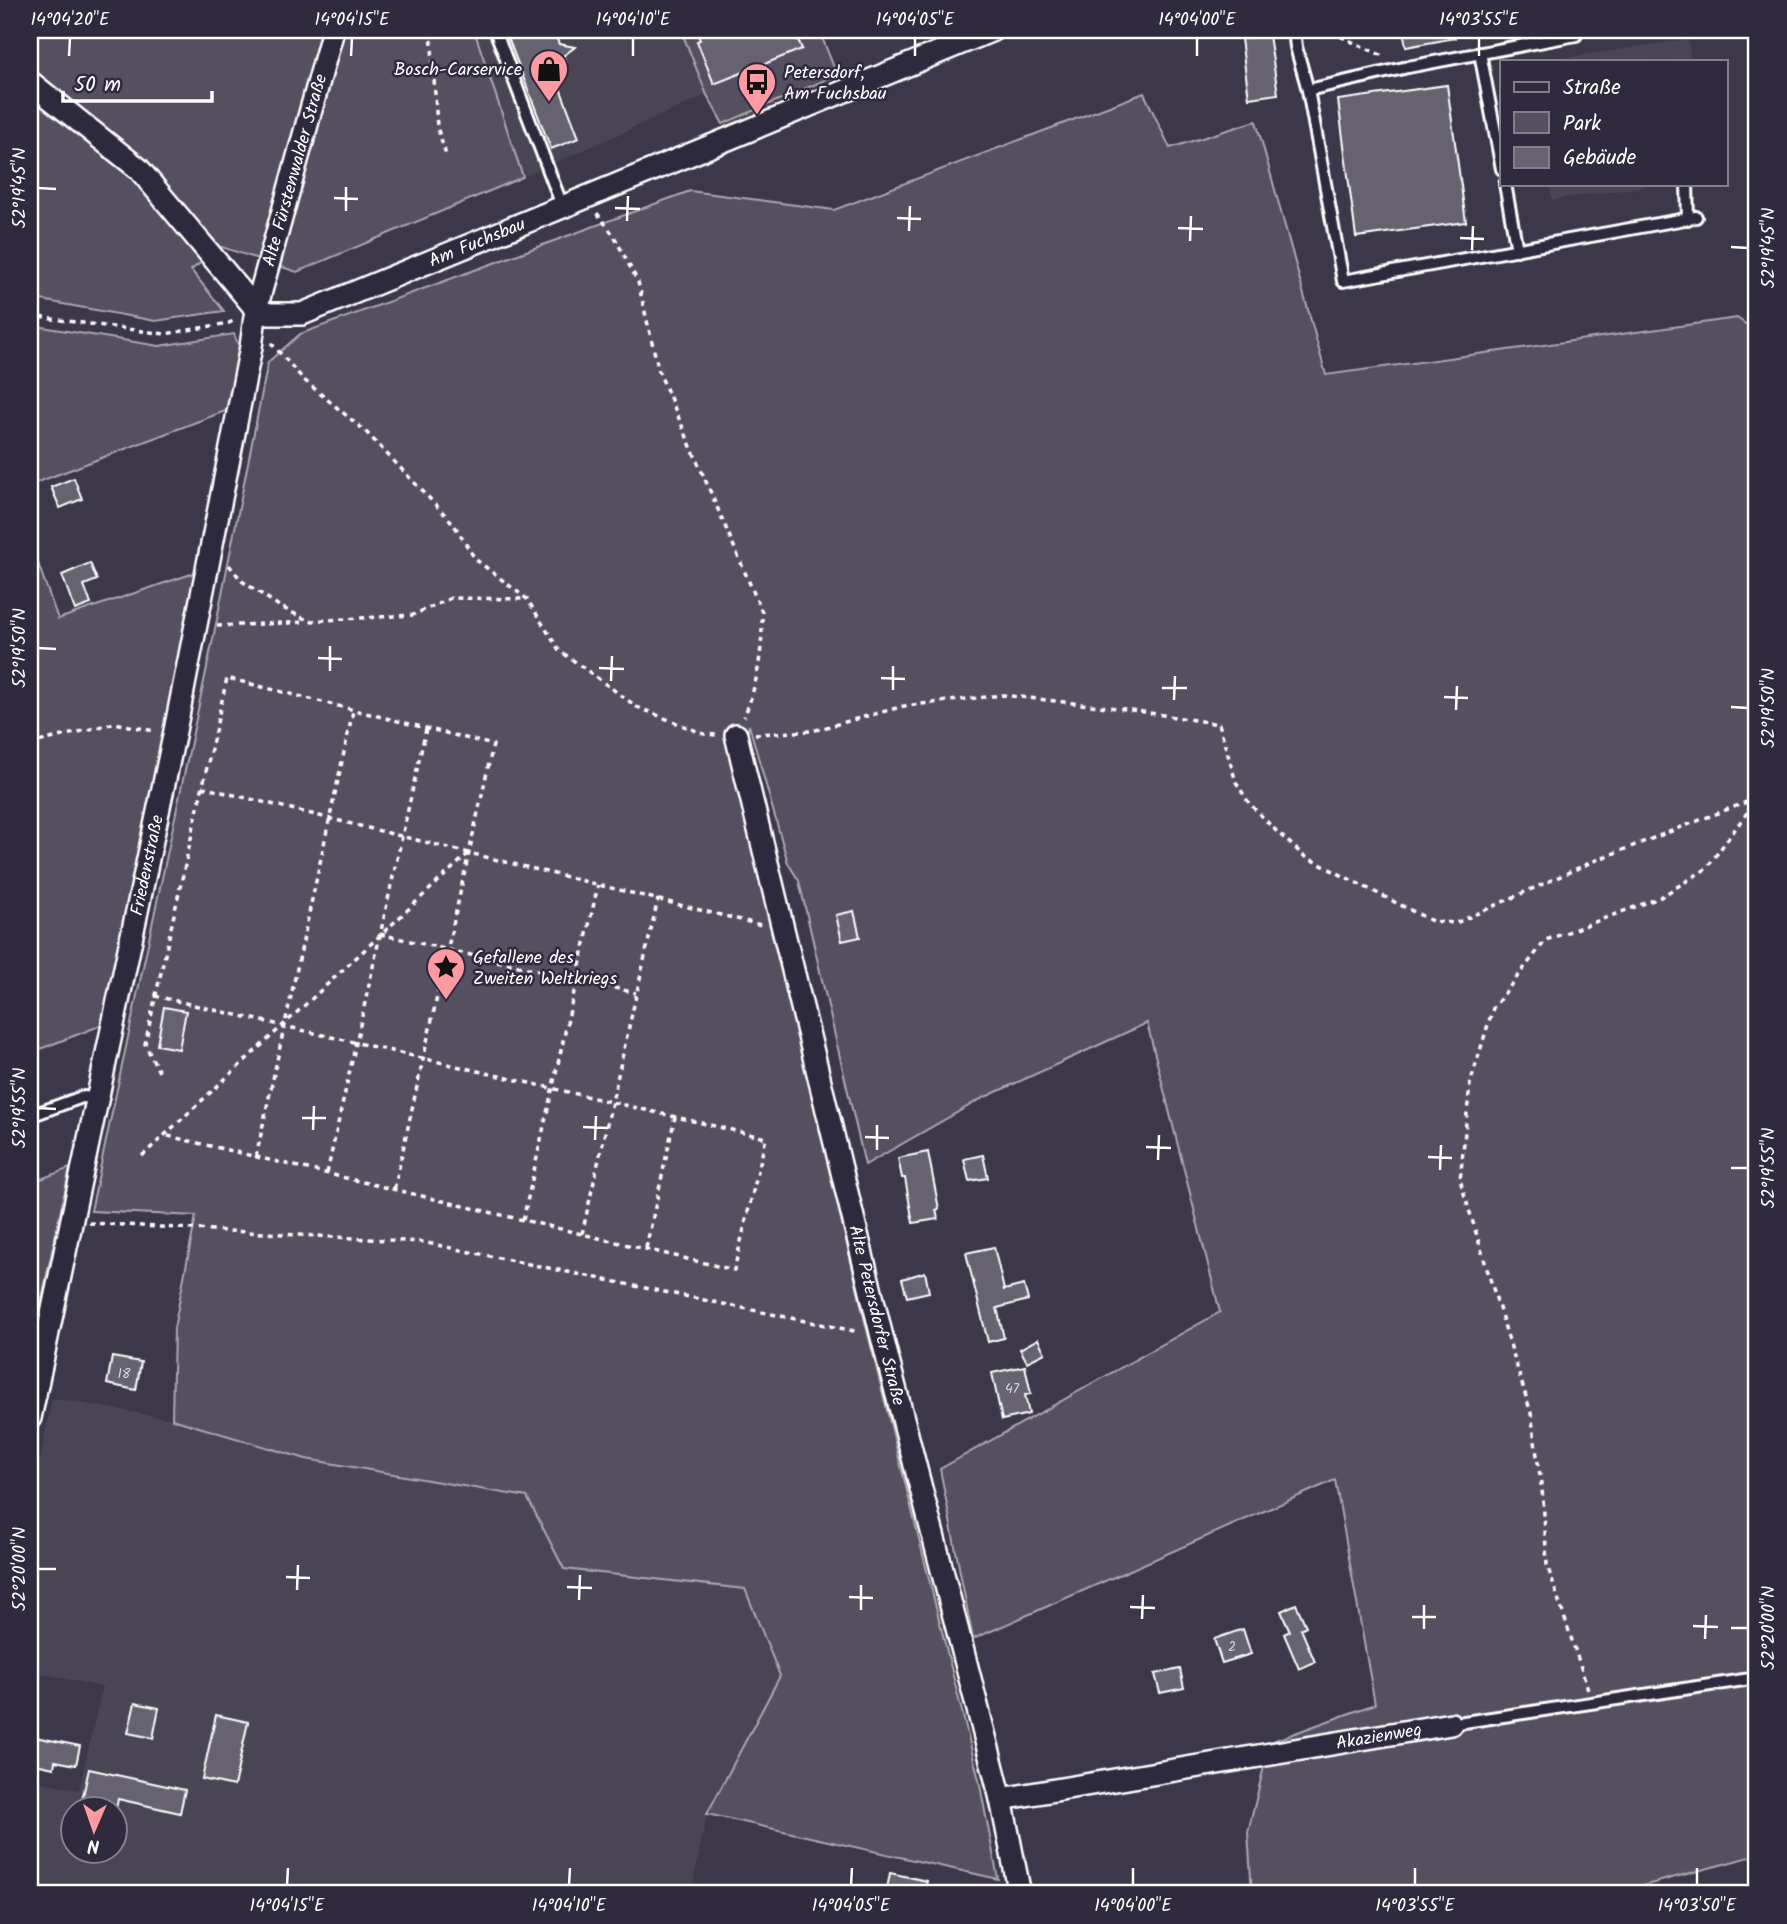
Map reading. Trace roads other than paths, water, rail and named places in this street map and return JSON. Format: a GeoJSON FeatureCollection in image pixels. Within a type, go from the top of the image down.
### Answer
{"type":"FeatureCollection","features":[{"type":"Feature","properties":{"kind":"street","name":"Alte Fürstenwalder Straße"},"geometry":{"type":"LineString","coordinates":[[256,309],[333,30]]}},
{"type":"Feature","properties":{"kind":"street","name":"Am Fuchsbau"},"geometry":{"type":"LineString","coordinates":[[256,309],[269,314],[302,314],[993,30]]}},
{"type":"Feature","properties":{"kind":"street"},"geometry":{"type":"LineString","coordinates":[[30,82],[139,169],[256,309]]}},
{"type":"Feature","properties":{"kind":"street","name":"Friedenstraße"},"geometry":{"type":"LineString","coordinates":[[30,1418],[174,736],[251,347],[256,309]]}},
{"type":"Feature","properties":{"kind":"street","name":"Alte Petersdorfer Straße"},"geometry":{"type":"LineString","coordinates":[[736,735],[882,1337],[1001,1799],[1020,1894]]}},
{"type":"Feature","properties":{"kind":"street","name":"Akazienweg"},"geometry":{"type":"LineString","coordinates":[[1001,1799],[1451,1724]]}},
{"type":"Feature","properties":{"kind":"lane"},"geometry":{"type":"LineString","coordinates":[[495,30],[563,208]]}},
{"type":"Feature","properties":{"kind":"lane"},"geometry":{"type":"LineString","coordinates":[[1294,30],[1308,90],[1343,281],[1692,218],[1687,186]]}},
{"type":"Feature","properties":{"kind":"lane"},"geometry":{"type":"LineString","coordinates":[[1308,90],[1408,67],[1576,35]]}},
{"type":"Feature","properties":{"kind":"lane"},"geometry":{"type":"LineString","coordinates":[[1480,53],[1500,158]]}},
{"type":"Feature","properties":{"kind":"lane"},"geometry":{"type":"LineString","coordinates":[[1505,186],[1517,250]]}},
{"type":"Feature","properties":{"kind":"lane"},"geometry":{"type":"LineString","coordinates":[[30,1116],[82,1097],[97,1098]]}},
{"type":"Feature","properties":{"kind":"lane","name":"Akazienweg"},"geometry":{"type":"LineString","coordinates":[[1451,1724],[1757,1678]]}},
{"type":"Feature","properties":{"kind":"place","name":"Bosch-Carservice"},"geometry":{"type":"Point","coordinates":[549,103]}},
{"type":"Feature","properties":{"kind":"place","name":"Petersdorf, Am Fuchsbau"},"geometry":{"type":"Point","coordinates":[757,116]}},
{"type":"Feature","properties":{"kind":"place","name":"Gefallene des Zweiten Weltkriegs"},"geometry":{"type":"Point","coordinates":[446,1001]}}]}
